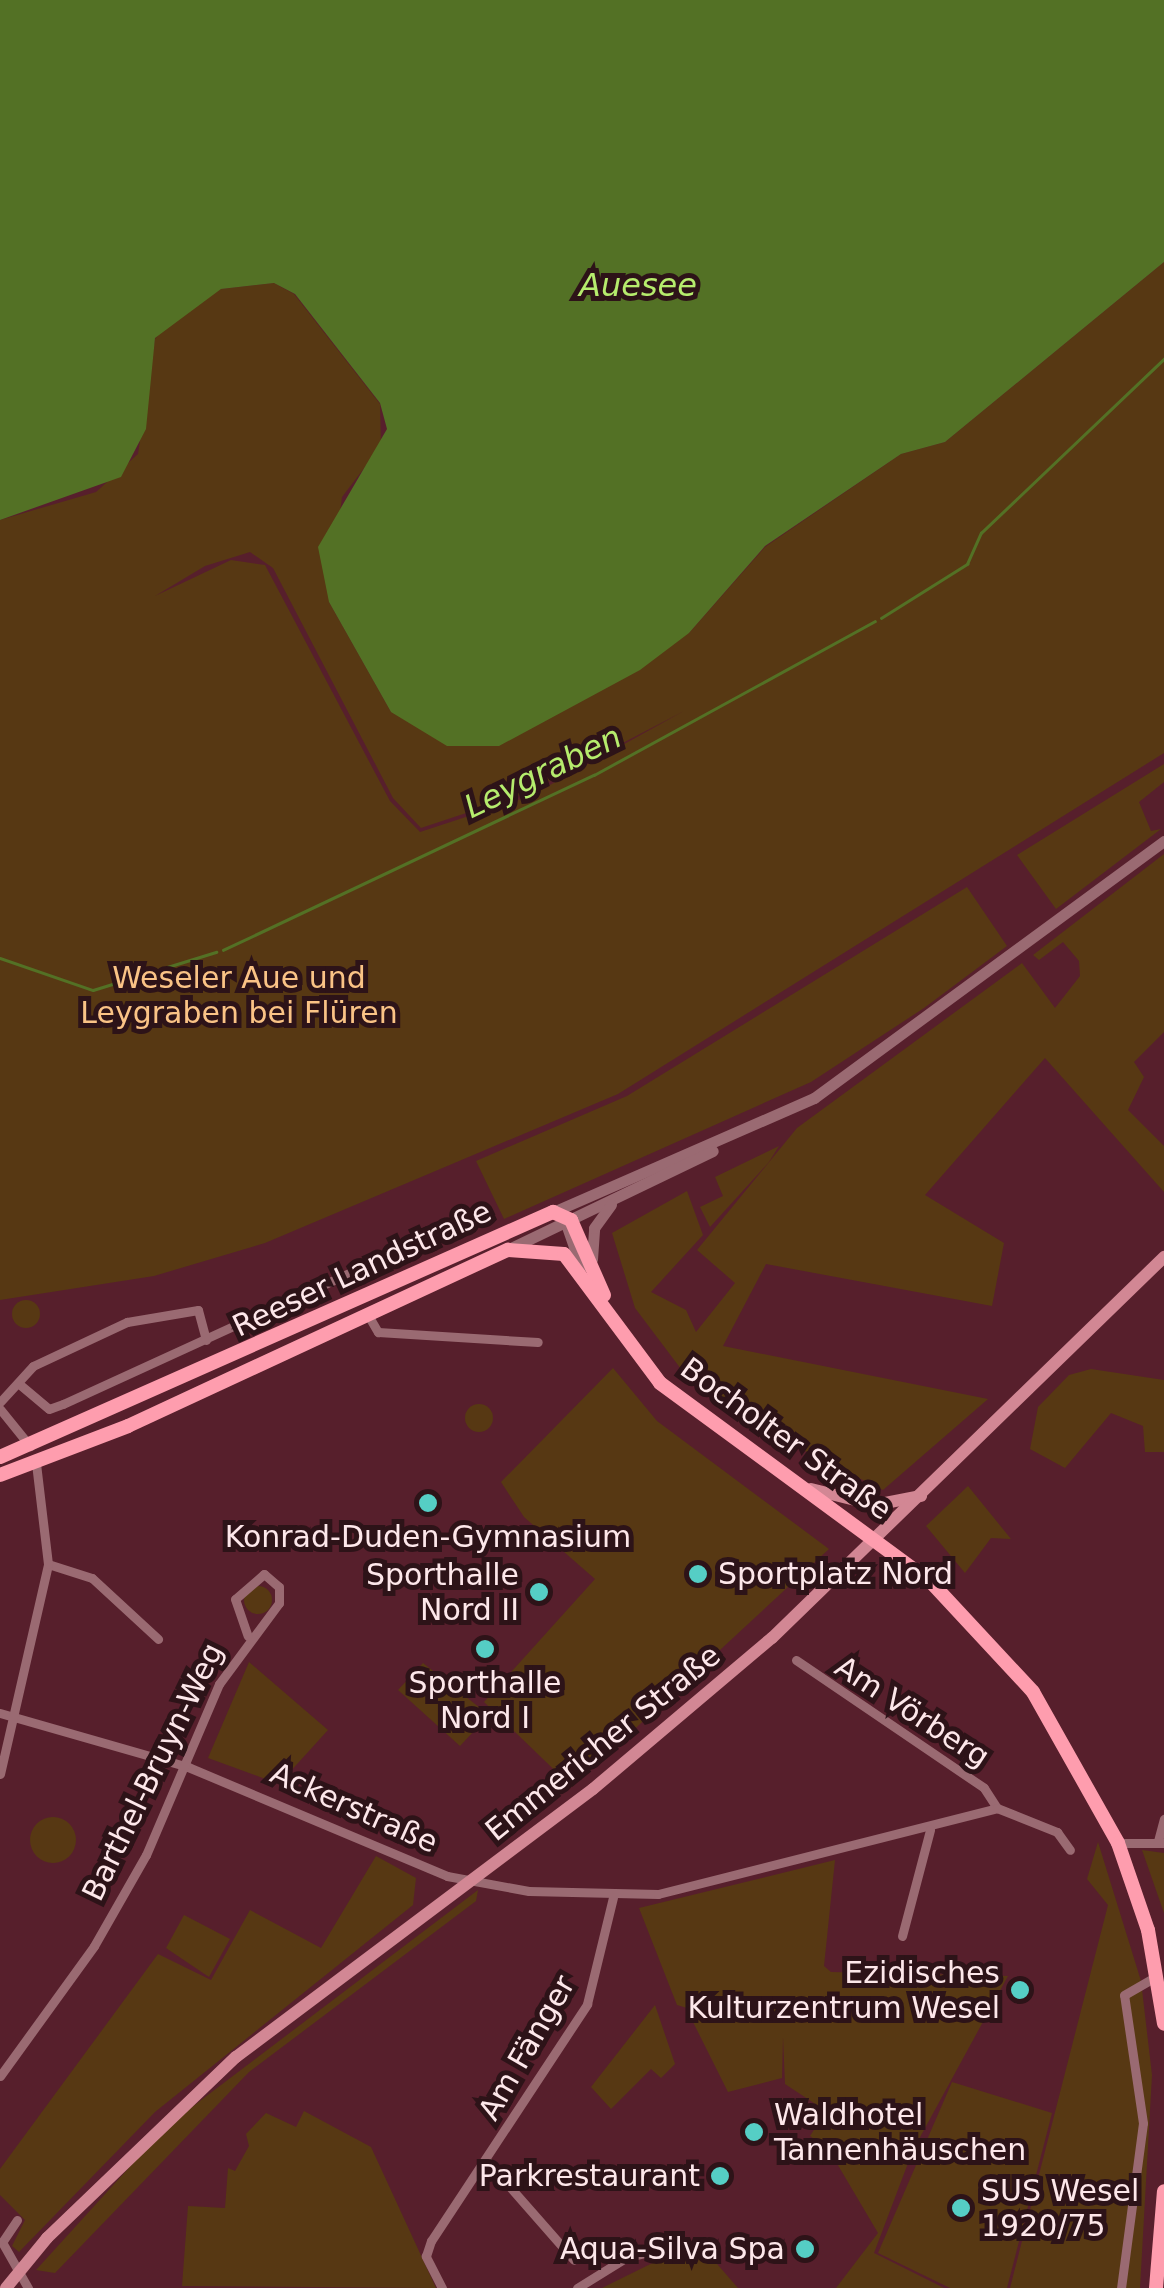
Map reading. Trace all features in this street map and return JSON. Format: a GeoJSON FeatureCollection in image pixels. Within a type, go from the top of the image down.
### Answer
{"type":"FeatureCollection","features":[{"type":"Feature","properties":{"kind":"main road","name":"Bocholter Straße"},"geometry":{"type":"LineString","coordinates":[[564,1214],[628,1346],[697,1415],[811,1488],[958,1607],[1033,1692],[1118,1843],[1157,1976],[1164,2024]]}},
{"type":"Feature","properties":{"kind":"main road","name":"Reeser Landstraße"},"geometry":{"type":"LineString","coordinates":[[0,1457],[30,1448],[564,1214]]}},
{"type":"Feature","properties":{"kind":"main road"},"geometry":{"type":"LineString","coordinates":[[508,1250],[551,1249],[586,1263]]}},
{"type":"Feature","properties":{"kind":"main road","name":"Reeser Landstraße"},"geometry":{"type":"LineString","coordinates":[[0,1474],[36,1464],[508,1250]]}},
{"type":"Feature","properties":{"kind":"main road","name":"Emmericher Straße"},"geometry":{"type":"LineString","coordinates":[[3,2287],[161,2119],[470,1879],[593,1789],[879,1540],[1164,1257]]}},
{"type":"Feature","properties":{"kind":"main road"},"geometry":{"type":"LineString","coordinates":[[30,1448],[36,1464]]}},
{"type":"Feature","properties":{"kind":"main road"},"geometry":{"type":"LineString","coordinates":[[811,1488],[875,1505],[923,1496]]}},
{"type":"Feature","properties":{"kind":"main road"},"geometry":{"type":"LineString","coordinates":[[1156,2288],[1164,2191]]}},
{"type":"Feature","properties":{"kind":"street","name":"Reeser Landstraße"},"geometry":{"type":"LineString","coordinates":[[564,1214],[618,1197],[878,1058],[1164,840]]}},
{"type":"Feature","properties":{"kind":"street","name":"Reeser Landstraße"},"geometry":{"type":"LineString","coordinates":[[508,1250],[564,1214],[747,1131]]}},
{"type":"Feature","properties":{"kind":"street"},"geometry":{"type":"LineString","coordinates":[[586,1263],[594,1228],[618,1197]]}},
{"type":"Feature","properties":{"kind":"street"},"geometry":{"type":"LineString","coordinates":[[18,1384],[49,1409],[448,1228]]}},
{"type":"Feature","properties":{"kind":"street"},"geometry":{"type":"LineString","coordinates":[[30,1448],[0,1406],[18,1384],[69,1346],[154,1315],[198,1310],[206,1340]]}},
{"type":"Feature","properties":{"kind":"street","name":"Reeser Landstraße"},"geometry":{"type":"LineString","coordinates":[[368,1315],[378,1332],[538,1342]]}},
{"type":"Feature","properties":{"kind":"street"},"geometry":{"type":"LineString","coordinates":[[0,1774],[16,1718],[48,1564],[36,1464]]}},
{"type":"Feature","properties":{"kind":"street"},"geometry":{"type":"LineString","coordinates":[[48,1564],[92,1578],[158,1639]]}},
{"type":"Feature","properties":{"kind":"street","name":"Barthel-Bruyn-Weg"},"geometry":{"type":"LineString","coordinates":[[0,2076],[94,1946],[188,1766],[248,1636],[281,1598],[264,1574],[234,1604],[248,1636]]}},
{"type":"Feature","properties":{"kind":"street","name":"Am Vörberg"},"geometry":{"type":"LineString","coordinates":[[796,1660],[984,1788],[997,1808]]}},
{"type":"Feature","properties":{"kind":"street","name":"Ackerstraße"},"geometry":{"type":"LineString","coordinates":[[0,1713],[188,1766],[470,1879],[613,1897],[930,1830],[997,1808]]}},
{"type":"Feature","properties":{"kind":"street"},"geometry":{"type":"LineString","coordinates":[[997,1808],[1057,1832],[1070,1850]]}},
{"type":"Feature","properties":{"kind":"street"},"geometry":{"type":"LineString","coordinates":[[1118,1843],[1161,1842],[1164,1819]]}},
{"type":"Feature","properties":{"kind":"street"},"geometry":{"type":"LineString","coordinates":[[902,1936],[930,1830]]}},
{"type":"Feature","properties":{"kind":"street","name":"Am Fänger"},"geometry":{"type":"LineString","coordinates":[[442,2288],[426,2256],[431,2241],[488,2162],[586,2004],[613,1897]]}},
{"type":"Feature","properties":{"kind":"street"},"geometry":{"type":"LineString","coordinates":[[1121,2288],[1143,2124],[1124,1995],[1157,1976]]}},
{"type":"Feature","properties":{"kind":"street","name":"Am Fänger"},"geometry":{"type":"LineString","coordinates":[[488,2162],[574,2260]]}},
{"type":"Feature","properties":{"kind":"street"},"geometry":{"type":"LineString","coordinates":[[17,2220],[2,2242],[28,2288]]}},
{"type":"Feature","properties":{"kind":"street"},"geometry":{"type":"LineString","coordinates":[[576,2288],[627,2257],[680,2245]]}},
{"type":"Feature","properties":{"kind":"green space","name":"Weseler Aue und Leygraben bei Flüren"},"geometry":{"type":"Polygon","coordinates":[[[1164,262],[1164,753],[618,1094],[265,1243],[154,1276],[0,1300],[0,520],[96,492],[138,454],[155,339],[170,319],[221,289],[274,283],[294,294],[380,404],[381,446],[342,497],[329,602],[391,712],[689,633],[765,547],[901,454],[945,442],[1164,262]],[[250,552],[205,566],[155,596],[231,560],[265,565],[390,801],[420,832],[530,796],[684,711],[527,793],[421,828],[393,798],[273,568],[250,552]]]}},
{"type":"Feature","properties":{"kind":"green space"},"geometry":{"type":"Polygon","coordinates":[[[1164,764],[1164,782],[1139,802],[1151,831],[1161,829],[1056,909],[1017,855],[1164,764]]]}},
{"type":"Feature","properties":{"kind":"green space"},"geometry":{"type":"Polygon","coordinates":[[[1164,854],[1164,1032],[1134,1062],[1144,1077],[1128,1110],[1164,1146],[1164,1192],[1045,1058],[925,1195],[1004,1243],[992,1306],[766,1264],[723,1346],[988,1399],[883,1490],[777,1437],[681,1369],[635,1308],[612,1233],[687,1191],[703,1235],[651,1292],[686,1310],[696,1332],[735,1283],[697,1250],[797,1128],[1022,963],[1055,1008],[1080,976],[1079,961],[1063,942],[1039,960],[1033,955],[1164,854]]]}},
{"type":"Feature","properties":{"kind":"green space"},"geometry":{"type":"Polygon","coordinates":[[[967,887],[1007,946],[924,1008],[811,1082],[504,1219],[476,1161],[627,1096],[967,887]]]}},
{"type":"Feature","properties":{"kind":"green space"},"geometry":{"type":"Polygon","coordinates":[[[779,1146],[710,1227],[700,1207],[723,1196],[715,1177],[779,1146]]]}},
{"type":"Feature","properties":{"kind":"green space"},"geometry":{"type":"Polygon","coordinates":[[[26,1300],[36,1304],[40,1314],[36,1324],[26,1328],[16,1324],[12,1314],[16,1304],[26,1300]]]}},
{"type":"Feature","properties":{"kind":"green space","name":"Sportplatz Nord"},"geometry":{"type":"Polygon","coordinates":[[[613,1368],[657,1421],[829,1549],[572,1787],[484,1702],[595,1579],[524,1517],[501,1482],[613,1368]]]}},
{"type":"Feature","properties":{"kind":"green space"},"geometry":{"type":"Polygon","coordinates":[[[1091,1369],[1164,1380],[1164,1452],[1145,1452],[1143,1426],[1111,1413],[1065,1468],[1030,1449],[1038,1407],[1069,1375],[1091,1369]]]}},
{"type":"Feature","properties":{"kind":"green space"},"geometry":{"type":"Polygon","coordinates":[[[479,1404],[489,1408],[493,1418],[489,1428],[479,1432],[469,1428],[465,1418],[469,1408],[479,1404]]]}},
{"type":"Feature","properties":{"kind":"green space"},"geometry":{"type":"Polygon","coordinates":[[[968,1486],[1011,1539],[991,1538],[965,1573],[926,1526],[968,1486]]]}},
{"type":"Feature","properties":{"kind":"green space"},"geometry":{"type":"Polygon","coordinates":[[[258,1586],[268,1590],[272,1600],[268,1610],[258,1614],[248,1610],[244,1600],[248,1590],[258,1586]]]}},
{"type":"Feature","properties":{"kind":"green space"},"geometry":{"type":"Polygon","coordinates":[[[249,1662],[328,1730],[279,1784],[208,1758],[249,1662]]]}},
{"type":"Feature","properties":{"kind":"green space"},"geometry":{"type":"Polygon","coordinates":[[[423,1663],[489,1715],[460,1746],[398,1690],[423,1663]]]}},
{"type":"Feature","properties":{"kind":"green space"},"geometry":{"type":"Polygon","coordinates":[[[53,1817],[69,1824],[76,1840],[69,1856],[53,1863],[37,1856],[30,1840],[37,1824],[53,1817]]]}},
{"type":"Feature","properties":{"kind":"green space"},"geometry":{"type":"Polygon","coordinates":[[[1098,1842],[1141,1981],[1152,2075],[1140,2288],[1010,2288],[1108,1905],[1087,1879],[1098,1842]]]}},
{"type":"Feature","properties":{"kind":"green space"},"geometry":{"type":"Polygon","coordinates":[[[1142,1850],[1164,1853],[1164,1913],[1142,1850]]]}},
{"type":"Feature","properties":{"kind":"green space"},"geometry":{"type":"Polygon","coordinates":[[[376,1856],[416,1878],[413,1905],[155,2112],[19,2252],[12,2246],[25,2220],[0,2195],[0,2169],[158,1954],[211,1980],[250,1910],[321,1948],[376,1856]]]}},
{"type":"Feature","properties":{"kind":"green space"},"geometry":{"type":"Polygon","coordinates":[[[835,1860],[824,1966],[831,1972],[1008,1976],[913,2150],[874,2253],[944,2288],[836,2288],[878,2233],[829,2150],[810,2136],[826,2111],[785,2084],[783,2037],[782,2078],[728,2092],[687,2010],[723,2019],[677,2005],[639,1908],[835,1860]]]}},
{"type":"Feature","properties":{"kind":"green space"},"geometry":{"type":"Polygon","coordinates":[[[478,1890],[476,1901],[249,2072],[55,2273],[36,2270],[167,2126],[478,1890]]]}},
{"type":"Feature","properties":{"kind":"green space"},"geometry":{"type":"Polygon","coordinates":[[[184,1915],[230,1939],[209,1977],[166,1948],[184,1915]]]}},
{"type":"Feature","properties":{"kind":"green space"},"geometry":{"type":"Polygon","coordinates":[[[655,2005],[675,2064],[661,2078],[651,2069],[611,2109],[591,2087],[655,2005]]]}},
{"type":"Feature","properties":{"kind":"green space","name":"SUS Wesel 1920/75"},"geometry":{"type":"Polygon","coordinates":[[[952,2082],[1052,2113],[1007,2288],[950,2288],[878,2253],[952,2082]]]}},
{"type":"Feature","properties":{"kind":"green space"},"geometry":{"type":"Polygon","coordinates":[[[304,2111],[371,2147],[436,2288],[182,2286],[188,2206],[225,2208],[228,2168],[235,2171],[249,2146],[246,2134],[266,2113],[296,2127],[304,2111]]]}},
{"type":"Feature","properties":{"kind":"green space"},"geometry":{"type":"Polygon","coordinates":[[[697,2241],[738,2288],[602,2288],[697,2241]]]}},
{"type":"Feature","properties":{"kind":"water","name":"Auesee"},"geometry":{"type":"Polygon","coordinates":[[[0,0],[1164,0],[1164,262],[945,442],[901,454],[765,546],[689,633],[640,670],[499,746],[447,746],[391,712],[329,602],[318,547],[387,429],[380,403],[295,294],[274,283],[221,289],[155,338],[146,429],[121,477],[0,520],[0,0]]]}},
{"type":"Feature","properties":{"kind":"waterway","name":"Leygraben"},"geometry":{"type":"LineString","coordinates":[[881,618],[967,564],[981,533],[1164,359]]}},
{"type":"Feature","properties":{"kind":"waterway","name":"Leygraben"},"geometry":{"type":"LineString","coordinates":[[223,950],[594,775],[875,621]]}},
{"type":"Feature","properties":{"kind":"waterway","name":"Leygraben"},"geometry":{"type":"LineString","coordinates":[[0,958],[93,990],[216,952]]}},
{"type":"Feature","properties":{"kind":"place","name":"Konrad-Duden-Gymnasium"},"geometry":{"type":"Point","coordinates":[428,1503]}},
{"type":"Feature","properties":{"kind":"place","name":"Sportplatz Nord"},"geometry":{"type":"Point","coordinates":[698,1574]}},
{"type":"Feature","properties":{"kind":"place","name":"Sporthalle Nord II"},"geometry":{"type":"Point","coordinates":[539,1592]}},
{"type":"Feature","properties":{"kind":"place","name":"Sporthalle Nord I"},"geometry":{"type":"Point","coordinates":[485,1649]}},
{"type":"Feature","properties":{"kind":"place","name":"Ezidisches Kulturzentrum Wesel"},"geometry":{"type":"Point","coordinates":[1020,1990]}},
{"type":"Feature","properties":{"kind":"place","name":"Waldhotel Tannenhäuschen"},"geometry":{"type":"Point","coordinates":[754,2132]}},
{"type":"Feature","properties":{"kind":"place","name":"Parkrestaurant"},"geometry":{"type":"Point","coordinates":[720,2176]}},
{"type":"Feature","properties":{"kind":"place","name":"SUS Wesel 1920/75"},"geometry":{"type":"Point","coordinates":[961,2208]}},
{"type":"Feature","properties":{"kind":"place","name":"Aqua-Silva Spa"},"geometry":{"type":"Point","coordinates":[805,2249]}}]}
